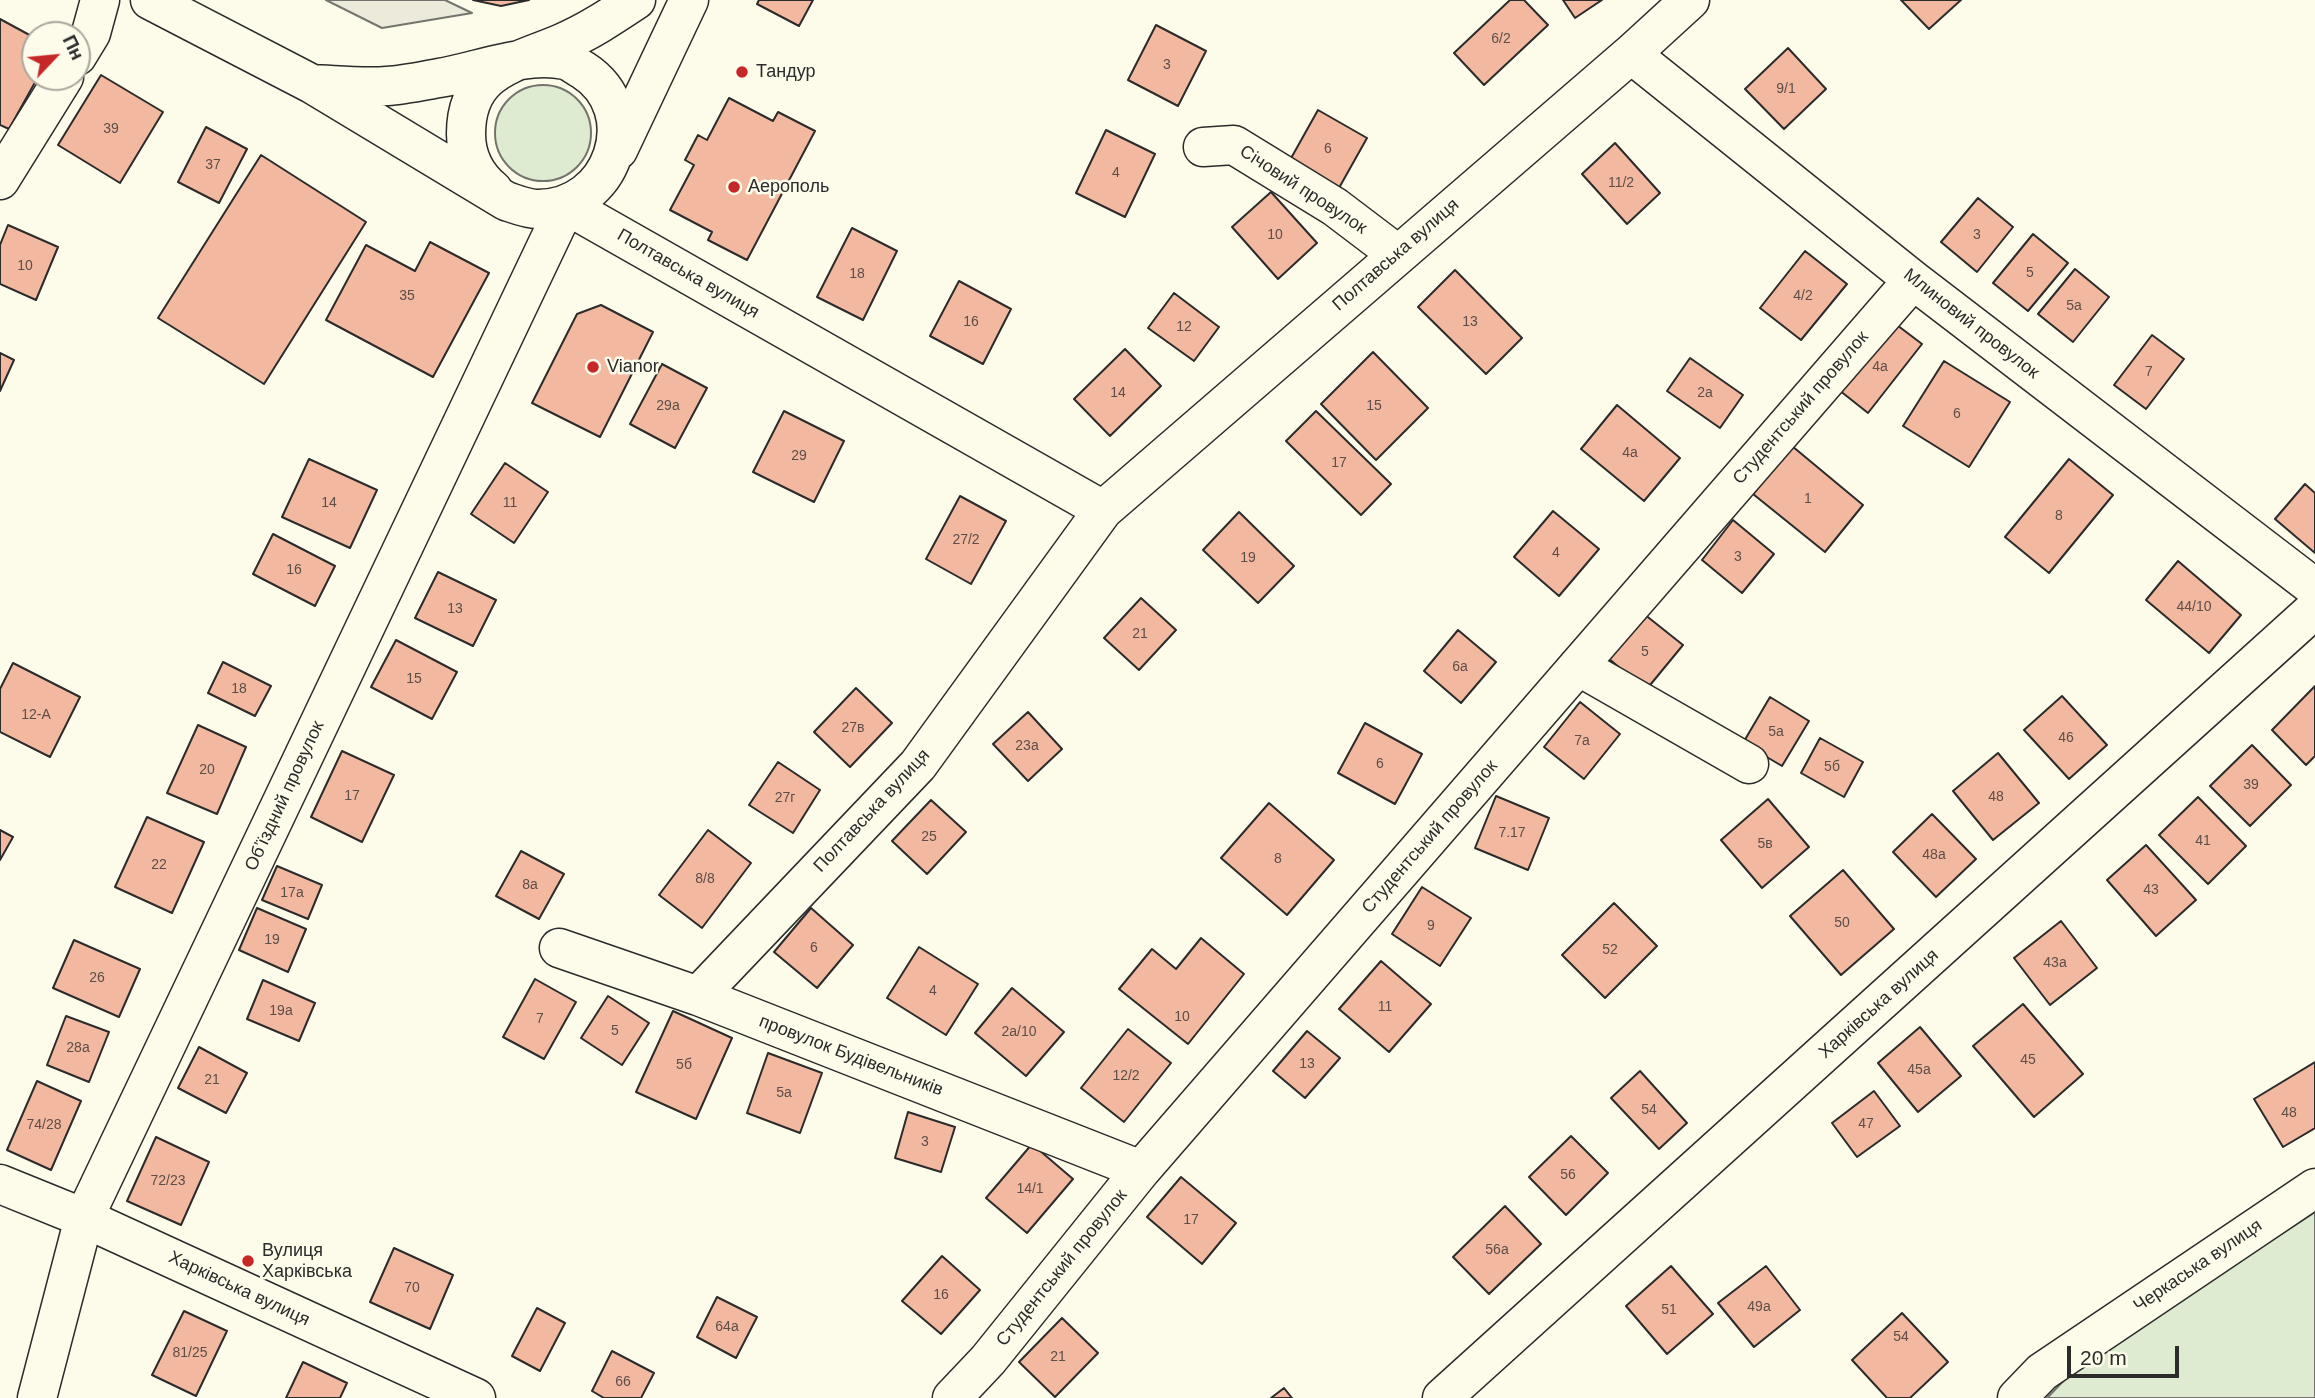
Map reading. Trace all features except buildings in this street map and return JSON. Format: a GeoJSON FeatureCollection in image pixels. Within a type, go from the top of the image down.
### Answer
{"type":"FeatureCollection","features":[{"type":"Feature","properties":{"kind":"street"},"geometry":{"type":"LineString","coordinates":[[91,33],[100,0]]}},
{"type":"Feature","properties":{"kind":"street"},"geometry":{"type":"LineString","coordinates":[[150,0],[312,84],[506,201],[536,209],[566,205],[592,189],[611,165],[689,0]]}},
{"type":"Feature","properties":{"kind":"street"},"geometry":{"type":"LineString","coordinates":[[506,201],[480,179],[466,148],[466,114],[481,84],[509,63],[574,37],[636,0]]}},
{"type":"Feature","properties":{"kind":"street","name":"Полтавська вулиця"},"geometry":{"type":"LineString","coordinates":[[698,996],[918,765],[1102,510],[1631,54],[1690,0]]}},
{"type":"Feature","properties":{"kind":"street","name":"Млиновий провулок"},"geometry":{"type":"LineString","coordinates":[[1631,54],[1913,280],[2315,588]]}},
{"type":"Feature","properties":{"kind":"street"},"geometry":{"type":"LineString","coordinates":[[312,84],[386,86],[461,74],[539,57],[569,61],[595,78],[612,104],[617,135],[611,165]]}},
{"type":"Feature","properties":{"kind":"street"},"geometry":{"type":"LineString","coordinates":[[0,180],[55,91]]}},
{"type":"Feature","properties":{"kind":"street","name":"Січовий провулок"},"geometry":{"type":"LineString","coordinates":[[1203,147],[1234,145],[1335,207],[1398,254]]}},
{"type":"Feature","properties":{"kind":"street","name":"Полтавська вулиця"},"geometry":{"type":"LineString","coordinates":[[566,205],[1102,510]]}},
{"type":"Feature","properties":{"kind":"street","name":"Обʼїздний провулок"},"geometry":{"type":"LineString","coordinates":[[37,1398],[84,1218],[566,205]]}},
{"type":"Feature","properties":{"kind":"street","name":"Студентський провулок"},"geometry":{"type":"LineString","coordinates":[[952,1398],[988,1360],[1141,1170],[1913,280]]}},
{"type":"Feature","properties":{"kind":"street","name":"Харківська вулиця"},"geometry":{"type":"LineString","coordinates":[[1442,1398],[2315,610]]}},
{"type":"Feature","properties":{"kind":"street"},"geometry":{"type":"LineString","coordinates":[[1578,666],[1749,764]]}},
{"type":"Feature","properties":{"kind":"street","name":"провулок Будівельників"},"geometry":{"type":"LineString","coordinates":[[559,948],[698,996],[1141,1170]]}},
{"type":"Feature","properties":{"kind":"street","name":"Харківська вулиця"},"geometry":{"type":"LineString","coordinates":[[0,1184],[84,1218],[476,1398]]}},
{"type":"Feature","properties":{"kind":"street","name":"Черкаська вулиця"},"geometry":{"type":"LineString","coordinates":[[2017,1398],[2042,1372],[2315,1188]]}},
{"type":"Feature","properties":{"kind":"green space"},"geometry":{"type":"Polygon","coordinates":[[[543,85],[561,89],[577,99],[587,115],[591,133],[587,151],[577,167],[561,177],[543,181],[525,177],[509,167],[499,151],[495,133],[499,115],[509,99],[525,89],[543,85]]]}},
{"type":"Feature","properties":{"kind":"green space"},"geometry":{"type":"Polygon","coordinates":[[[2315,1212],[2315,1398],[2047,1398],[2077,1367],[2315,1212]]]}},
{"type":"Feature","properties":{"kind":"shaded area"},"geometry":{"type":"Polygon","coordinates":[[[326,0],[445,0],[472,13],[382,28],[326,0]]]}},
{"type":"Feature","properties":{"kind":"place","name":"Тандур"},"geometry":{"type":"Point","coordinates":[742,72]}},
{"type":"Feature","properties":{"kind":"place","name":"Аерополь"},"geometry":{"type":"Point","coordinates":[734,187]}},
{"type":"Feature","properties":{"kind":"place","name":"Vianor"},"geometry":{"type":"Point","coordinates":[593,367]}},
{"type":"Feature","properties":{"kind":"place","name":"Вулиця Харківська"},"geometry":{"type":"Point","coordinates":[248,1261]}}]}
